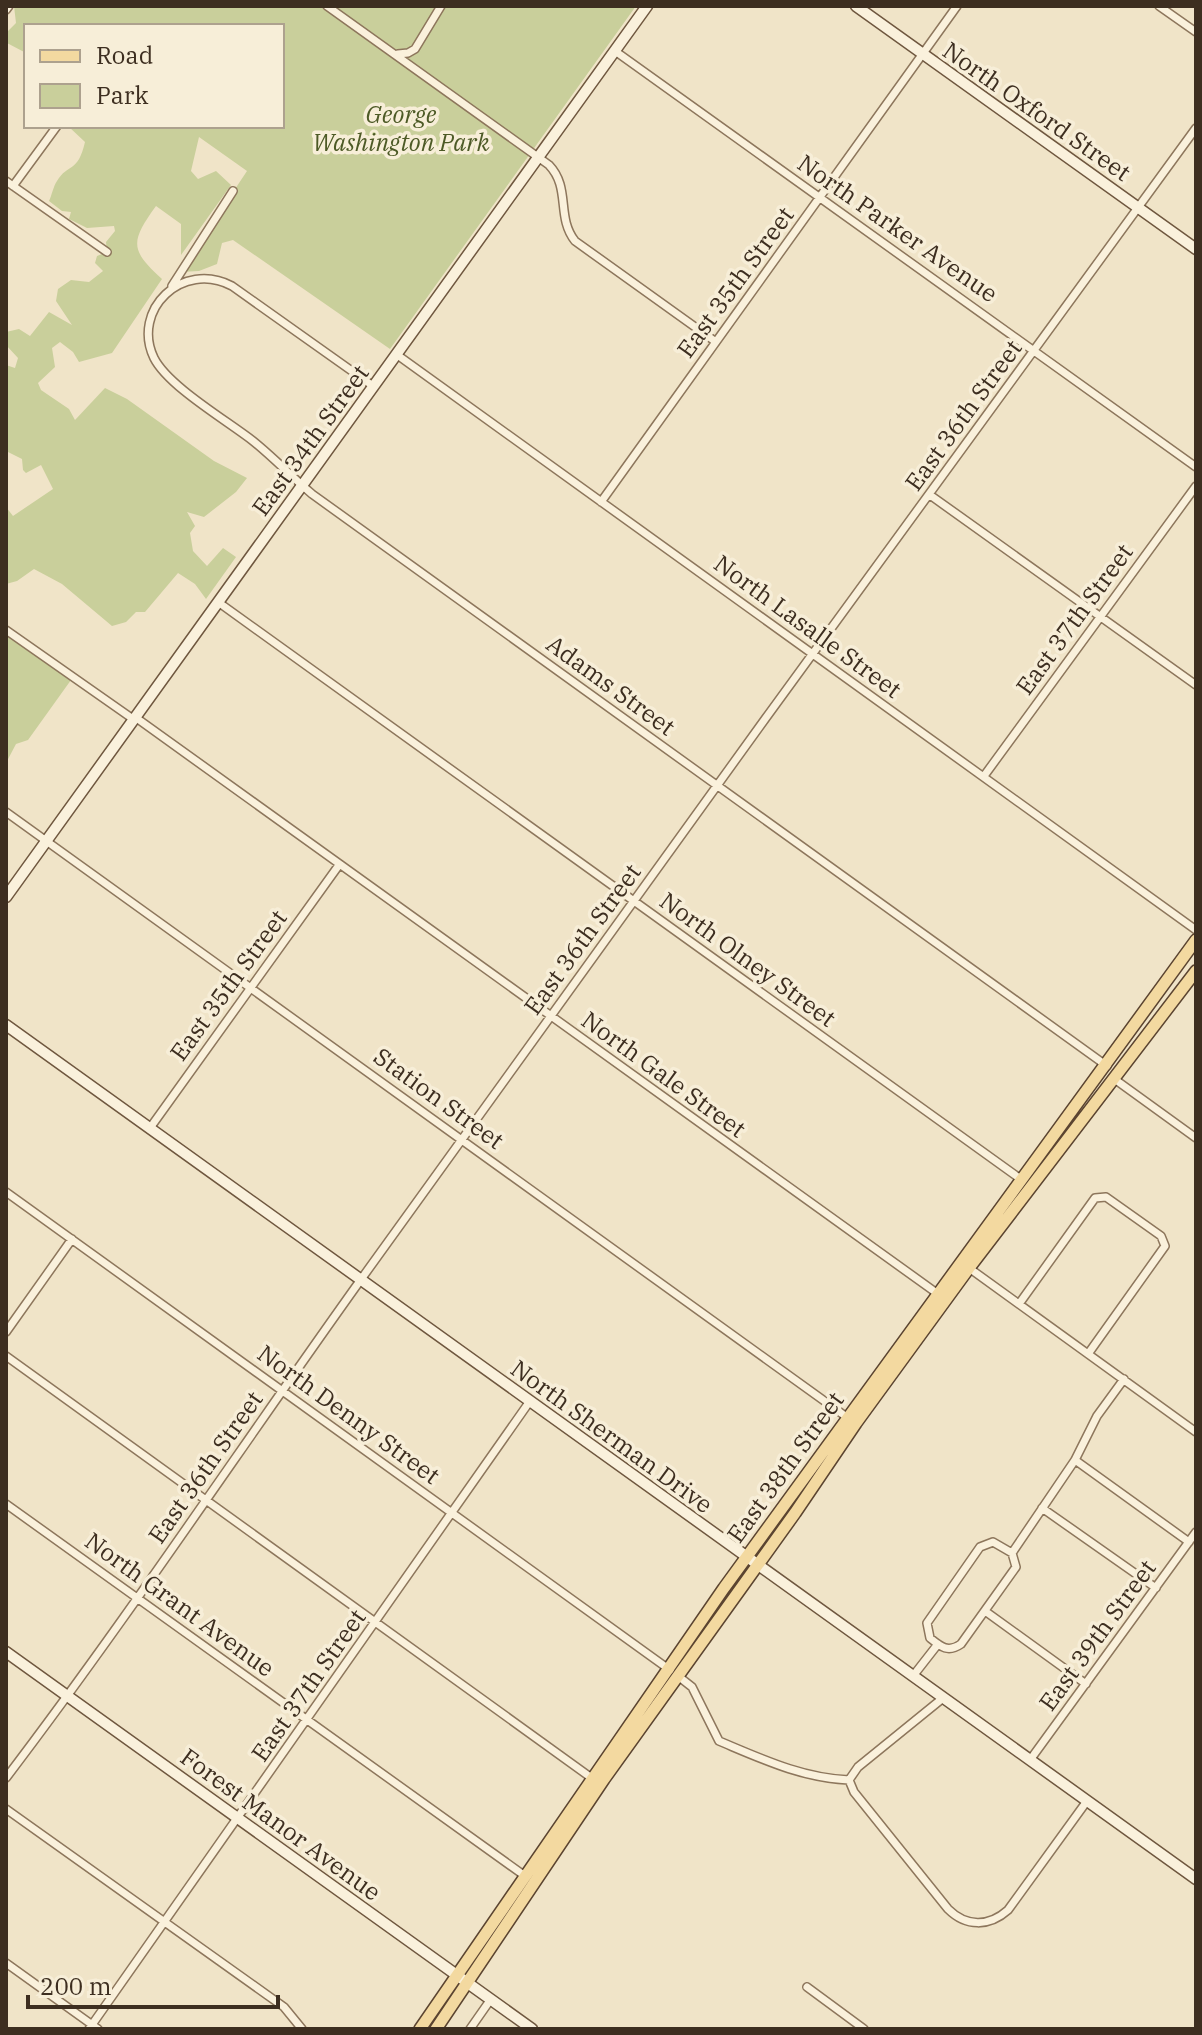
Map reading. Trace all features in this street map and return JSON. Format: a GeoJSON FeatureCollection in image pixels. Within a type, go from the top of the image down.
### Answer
{"type":"FeatureCollection","features":[{"type":"Feature","properties":{"kind":"main road","name":"East 34th Street"},"geometry":{"type":"LineString","coordinates":[[6,897],[647,6]]}},
{"type":"Feature","properties":{"kind":"main road","name":"North Oxford Street"},"geometry":{"type":"LineString","coordinates":[[856,6],[1196,249]]}},
{"type":"Feature","properties":{"kind":"main road","name":"East 38th Street"},"geometry":{"type":"LineString","coordinates":[[436,2029],[848,1418],[1196,940]]}},
{"type":"Feature","properties":{"kind":"main road","name":"East 38th Street"},"geometry":{"type":"LineString","coordinates":[[751,1561],[1196,971]]}},
{"type":"Feature","properties":{"kind":"main road","name":"North Sherman Drive"},"geometry":{"type":"LineString","coordinates":[[6,1025],[1196,1879]]}},
{"type":"Feature","properties":{"kind":"main road","name":"Forest Manor Avenue"},"geometry":{"type":"LineString","coordinates":[[6,1652],[532,2029]]}},
{"type":"Feature","properties":{"kind":"main road","name":"East 38th Street"},"geometry":{"type":"LineString","coordinates":[[420,2029],[593,1779],[674,1673]]}},
{"type":"Feature","properties":{"kind":"street"},"geometry":{"type":"LineString","coordinates":[[327,6],[552,168],[561,180],[565,223],[575,241],[716,342]]}},
{"type":"Feature","properties":{"kind":"street"},"geometry":{"type":"LineString","coordinates":[[396,54],[415,49],[441,6]]}},
{"type":"Feature","properties":{"kind":"street","name":"East 35th Street"},"geometry":{"type":"LineString","coordinates":[[601,502],[957,6]]}},
{"type":"Feature","properties":{"kind":"street"},"geometry":{"type":"LineString","coordinates":[[1159,6],[1196,32]]}},
{"type":"Feature","properties":{"kind":"street","name":"North Parker Avenue"},"geometry":{"type":"LineString","coordinates":[[615,51],[1196,467]]}},
{"type":"Feature","properties":{"kind":"street"},"geometry":{"type":"LineString","coordinates":[[55,128],[10,183],[107,252]]}},
{"type":"Feature","properties":{"kind":"street","name":"East 36th Street"},"geometry":{"type":"LineString","coordinates":[[6,1778],[138,1599],[360,1279],[1196,128]]}},
{"type":"Feature","properties":{"kind":"street","name":"Adams Street"},"geometry":{"type":"LineString","coordinates":[[233,191],[150,324],[149,343],[164,373],[255,442],[302,485],[1107,1066]]}},
{"type":"Feature","properties":{"kind":"street"},"geometry":{"type":"LineString","coordinates":[[170,290],[192,278],[210,278],[226,283],[373,386]]}},
{"type":"Feature","properties":{"kind":"street","name":"North Lasalle Street"},"geometry":{"type":"LineString","coordinates":[[396,354],[1196,930]]}},
{"type":"Feature","properties":{"kind":"street","name":"East 37th Street"},"geometry":{"type":"LineString","coordinates":[[984,776],[1196,486]]}},
{"type":"Feature","properties":{"kind":"street"},"geometry":{"type":"LineString","coordinates":[[930,495],[1196,685]]}},
{"type":"Feature","properties":{"kind":"street","name":"North Olney Street"},"geometry":{"type":"LineString","coordinates":[[218,602],[1022,1180]]}},
{"type":"Feature","properties":{"kind":"street","name":"North Gale Street"},"geometry":{"type":"LineString","coordinates":[[6,630],[134,718],[938,1294]]}},
{"type":"Feature","properties":{"kind":"street","name":"Station Street"},"geometry":{"type":"LineString","coordinates":[[6,812],[848,1418]]}},
{"type":"Feature","properties":{"kind":"street","name":"East 35th Street"},"geometry":{"type":"LineString","coordinates":[[150,1128],[339,865]]}},
{"type":"Feature","properties":{"kind":"street"},"geometry":{"type":"LineString","coordinates":[[1113,1078],[1196,1138]]}},
{"type":"Feature","properties":{"kind":"street","name":"North Denny Street"},"geometry":{"type":"LineString","coordinates":[[6,1192],[674,1673],[692,1687],[719,1741],[790,1771],[849,1780]]}},
{"type":"Feature","properties":{"kind":"street"},"geometry":{"type":"LineString","coordinates":[[1019,1304],[1095,1198],[1106,1197],[1161,1236],[1164,1249],[1088,1354]]}},
{"type":"Feature","properties":{"kind":"street"},"geometry":{"type":"LineString","coordinates":[[6,1332],[72,1239]]}},
{"type":"Feature","properties":{"kind":"street"},"geometry":{"type":"LineString","coordinates":[[969,1268],[1196,1432]]}},
{"type":"Feature","properties":{"kind":"street"},"geometry":{"type":"LineString","coordinates":[[6,1356],[593,1779]]}},
{"type":"Feature","properties":{"kind":"street"},"geometry":{"type":"LineString","coordinates":[[1012,1553],[1075,1460],[1097,1416],[1124,1379]]}},
{"type":"Feature","properties":{"kind":"street","name":"East 37th Street"},"geometry":{"type":"LineString","coordinates":[[93,2028],[530,1401]]}},
{"type":"Feature","properties":{"kind":"street"},"geometry":{"type":"LineString","coordinates":[[1075,1460],[1189,1542]]}},
{"type":"Feature","properties":{"kind":"street","name":"North Grant Avenue"},"geometry":{"type":"LineString","coordinates":[[6,1504],[525,1876]]}},
{"type":"Feature","properties":{"kind":"street"},"geometry":{"type":"LineString","coordinates":[[1042,1508],[1156,1588]]}},
{"type":"Feature","properties":{"kind":"street","name":"East 39th Street"},"geometry":{"type":"LineString","coordinates":[[1030,1760],[1196,1532]]}},
{"type":"Feature","properties":{"kind":"street"},"geometry":{"type":"LineString","coordinates":[[993,1542],[1012,1553],[1016,1567],[985,1611],[961,1644],[946,1649],[928,1635],[927,1623],[980,1547],[993,1542]]}},
{"type":"Feature","properties":{"kind":"street"},"geometry":{"type":"LineString","coordinates":[[985,1611],[1086,1684]]}},
{"type":"Feature","properties":{"kind":"street"},"geometry":{"type":"LineString","coordinates":[[913,1676],[938,1644]]}},
{"type":"Feature","properties":{"kind":"street"},"geometry":{"type":"LineString","coordinates":[[943,1698],[858,1767],[849,1780],[854,1792],[948,1909],[960,1919],[972,1923],[992,1921],[1008,1910],[1087,1801]]}},
{"type":"Feature","properties":{"kind":"street"},"geometry":{"type":"LineString","coordinates":[[6,1809],[284,2007],[302,2029]]}},
{"type":"Feature","properties":{"kind":"street"},"geometry":{"type":"LineString","coordinates":[[6,1963],[93,2028]]}},
{"type":"Feature","properties":{"kind":"street"},"geometry":{"type":"LineString","coordinates":[[807,1987],[864,2029]]}},
{"type":"Feature","properties":{"kind":"street"},"geometry":{"type":"LineString","coordinates":[[470,2029],[491,1999]]}},
{"type":"Feature","properties":{"kind":"green space","name":"George Washington Park"},"geometry":{"type":"Polygon","coordinates":[[[14,6],[636,6],[390,349],[233,240],[222,243],[217,264],[199,271],[180,272],[247,171],[199,137],[191,171],[198,179],[216,171],[231,185],[181,255],[181,224],[156,206],[141,229],[137,245],[144,260],[162,279],[112,353],[79,362],[73,352],[60,342],[52,348],[55,367],[38,383],[41,390],[69,409],[75,420],[105,388],[127,399],[214,461],[247,478],[236,492],[204,517],[187,512],[195,526],[190,533],[193,551],[207,566],[223,548],[236,557],[206,599],[195,584],[178,573],[145,612],[136,612],[126,622],[112,626],[62,584],[34,569],[17,581],[6,584],[6,507],[13,516],[53,489],[41,465],[26,473],[22,459],[6,451],[6,365],[15,368],[18,358],[6,345],[6,332],[19,329],[30,336],[49,312],[72,325],[56,301],[58,289],[71,280],[89,282],[103,271],[95,263],[97,256],[107,252],[106,242],[115,231],[114,226],[87,228],[69,219],[71,212],[62,211],[49,201],[61,175],[79,159],[85,142],[70,128],[284,128],[284,24],[24,24],[24,52],[7,43],[7,32],[16,23],[14,6]]]}},
{"type":"Feature","properties":{"kind":"green space"},"geometry":{"type":"Polygon","coordinates":[[[6,634],[71,680],[28,740],[16,744],[6,763],[6,634]]]}}]}
